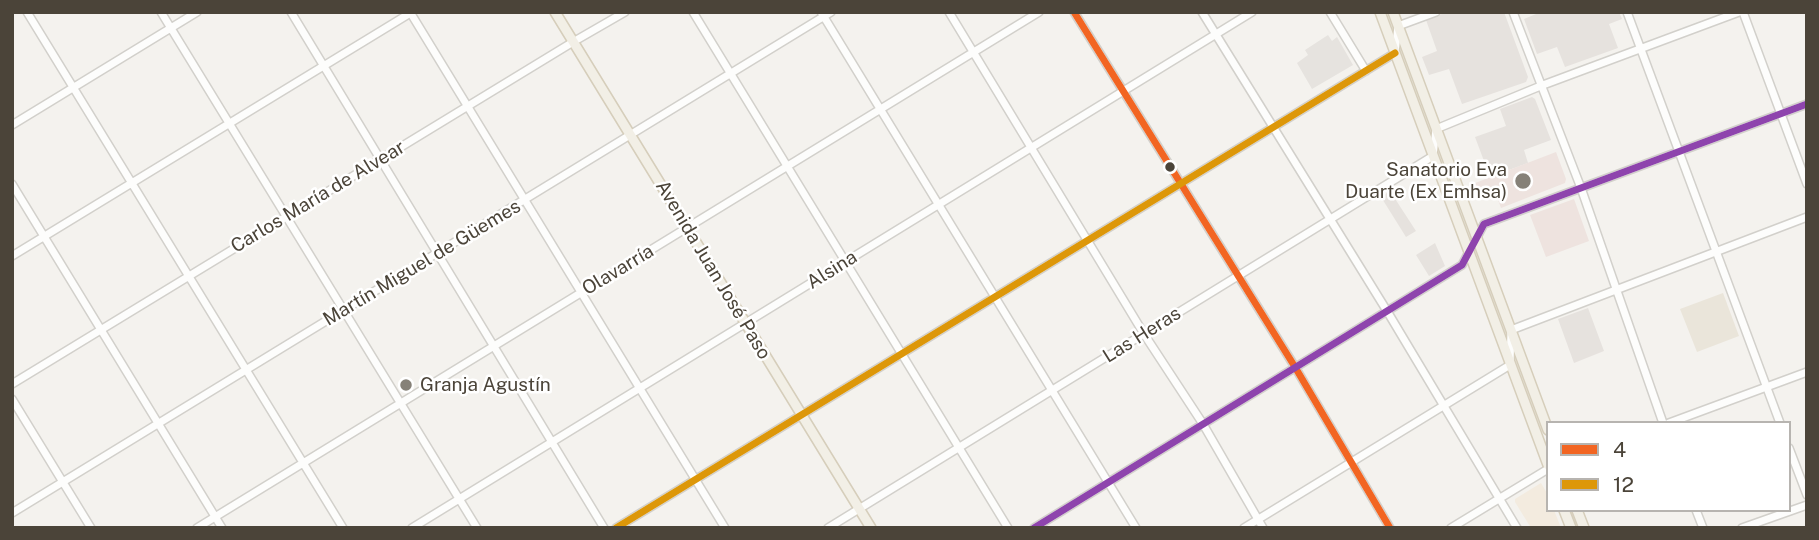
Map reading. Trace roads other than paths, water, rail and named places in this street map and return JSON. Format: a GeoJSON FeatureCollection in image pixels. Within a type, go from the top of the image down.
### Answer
{"type":"FeatureCollection","features":[{"type":"Feature","properties":{"kind":"main road","name":"Avenida Juan José Paso"},"geometry":{"type":"LineString","coordinates":[[555,12],[871,528]]}},
{"type":"Feature","properties":{"kind":"main road"},"geometry":{"type":"LineString","coordinates":[[1380,12],[1546,462]]}},
{"type":"Feature","properties":{"kind":"main road"},"geometry":{"type":"LineString","coordinates":[[1393,12],[1546,425]]}},
{"type":"Feature","properties":{"kind":"street"},"geometry":{"type":"LineString","coordinates":[[27,12],[343,528]]}},
{"type":"Feature","properties":{"kind":"street"},"geometry":{"type":"LineString","coordinates":[[161,12],[477,528]]}},
{"type":"Feature","properties":{"kind":"street"},"geometry":{"type":"LineString","coordinates":[[12,125],[197,12]]}},
{"type":"Feature","properties":{"kind":"street"},"geometry":{"type":"LineString","coordinates":[[291,12],[604,528]]}},
{"type":"Feature","properties":{"kind":"street","name":"Carlos María de Alvear"},"geometry":{"type":"LineString","coordinates":[[12,384],[625,12]]}},
{"type":"Feature","properties":{"kind":"street"},"geometry":{"type":"LineString","coordinates":[[693,12],[1008,528]]}},
{"type":"Feature","properties":{"kind":"street"},"geometry":{"type":"LineString","coordinates":[[949,12],[1144,334],[1203,424],[1264,528]]}},
{"type":"Feature","properties":{"kind":"street","name":"Olavarría"},"geometry":{"type":"LineString","coordinates":[[197,528],[1039,12]]}},
{"type":"Feature","properties":{"kind":"street"},"geometry":{"type":"LineString","coordinates":[[1074,12],[1295,367],[1390,528]]}},
{"type":"Feature","properties":{"kind":"street"},"geometry":{"type":"LineString","coordinates":[[1202,12],[1387,311],[1517,528]]}},
{"type":"Feature","properties":{"kind":"street","name":"Alsina"},"geometry":{"type":"LineString","coordinates":[[412,528],[1252,12]]}},
{"type":"Feature","properties":{"kind":"street"},"geometry":{"type":"LineString","coordinates":[[1330,12],[1366,71]]}},
{"type":"Feature","properties":{"kind":"street"},"geometry":{"type":"LineString","coordinates":[[616,528],[1395,53],[1398,26],[1436,12]]}},
{"type":"Feature","properties":{"kind":"street"},"geometry":{"type":"LineString","coordinates":[[1513,12],[1581,188],[1662,421]]}},
{"type":"Feature","properties":{"kind":"street"},"geometry":{"type":"LineString","coordinates":[[1627,12],[1779,421]]}},
{"type":"Feature","properties":{"kind":"street"},"geometry":{"type":"LineString","coordinates":[[1433,156],[1436,129],[1543,85],[1741,12],[1807,184]]}},
{"type":"Feature","properties":{"kind":"street"},"geometry":{"type":"LineString","coordinates":[[12,256],[411,13],[725,528]]}},
{"type":"Feature","properties":{"kind":"street"},"geometry":{"type":"LineString","coordinates":[[825,14],[1136,528]]}},
{"type":"Feature","properties":{"kind":"street","name":"Martín Miguel de Güemes"},"geometry":{"type":"LineString","coordinates":[[12,513],[438,254],[825,14]]}},
{"type":"Feature","properties":{"kind":"street"},"geometry":{"type":"LineString","coordinates":[[1034,528],[1462,265],[1484,224],[1807,104]]}},
{"type":"Feature","properties":{"kind":"street","name":"Las Heras"},"geometry":{"type":"LineString","coordinates":[[828,528],[1433,156]]}},
{"type":"Feature","properties":{"kind":"street"},"geometry":{"type":"LineString","coordinates":[[12,184],[222,528]]}},
{"type":"Feature","properties":{"kind":"street"},"geometry":{"type":"LineString","coordinates":[[1244,528],[1510,365],[1511,330],[1807,217]]}},
{"type":"Feature","properties":{"kind":"street"},"geometry":{"type":"LineString","coordinates":[[1674,421],[1807,372]]}},
{"type":"Feature","properties":{"kind":"street"},"geometry":{"type":"LineString","coordinates":[[12,399],[91,528]]}},
{"type":"Feature","properties":{"kind":"street"},"geometry":{"type":"LineString","coordinates":[[1791,453],[1807,495]]}},
{"type":"Feature","properties":{"kind":"street"},"geometry":{"type":"LineString","coordinates":[[1451,528],[1546,468]]}},
{"type":"Feature","properties":{"kind":"street"},"geometry":{"type":"LineString","coordinates":[[1742,528],[1787,512]]}},
{"type":"Feature","properties":{"kind":"place","name":"Sanatorio Eva Duarte (Ex Emhsa)"},"geometry":{"type":"Point","coordinates":[1523,181]}},
{"type":"Feature","properties":{"kind":"place","name":"Granja Agustín"},"geometry":{"type":"Point","coordinates":[406,385]}}]}
